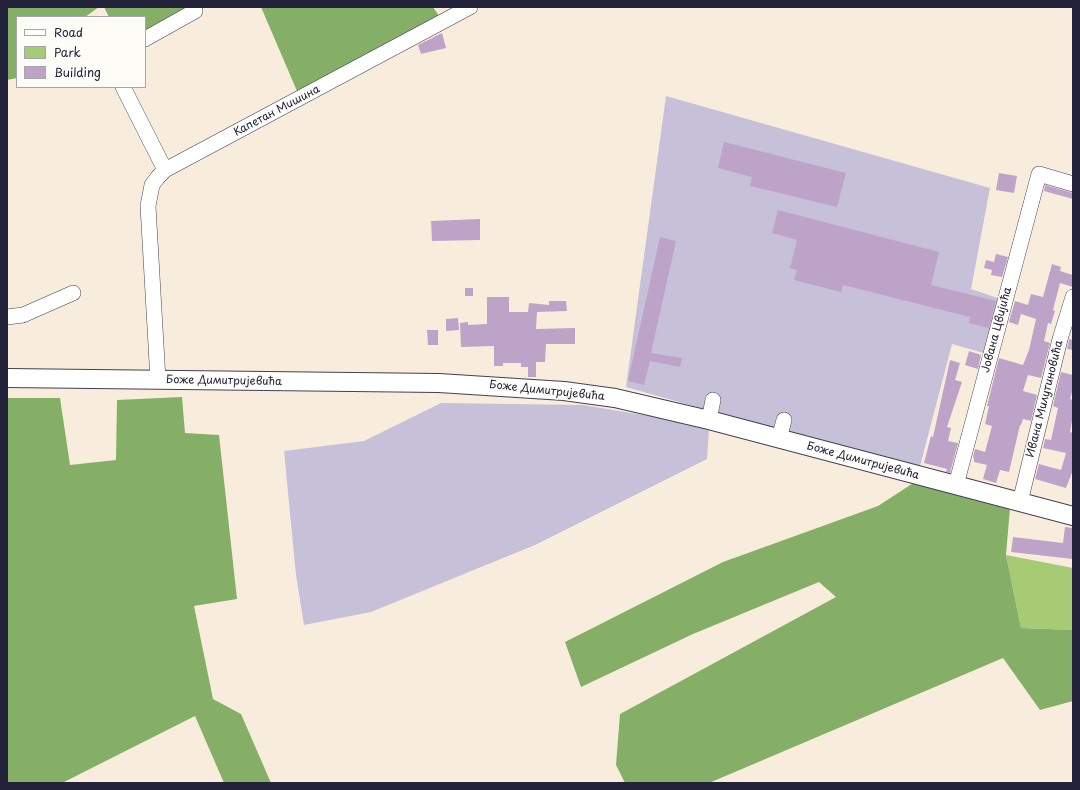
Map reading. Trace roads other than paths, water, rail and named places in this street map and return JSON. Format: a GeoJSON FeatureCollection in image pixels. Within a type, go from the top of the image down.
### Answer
{"type":"FeatureCollection","features":[{"type":"Feature","properties":{"kind":"main road","name":"Боже Димитријевића"},"geometry":{"type":"LineString","coordinates":[[7,378],[439,383],[536,388],[615,398],[709,420],[1073,516]]}},
{"type":"Feature","properties":{"kind":"street","name":"Капетан Мишина"},"geometry":{"type":"LineString","coordinates":[[165,170],[470,7]]}},
{"type":"Feature","properties":{"kind":"street"},"geometry":{"type":"LineString","coordinates":[[146,38],[195,11]]}},
{"type":"Feature","properties":{"kind":"street"},"geometry":{"type":"LineString","coordinates":[[124,88],[165,170],[152,185],[148,206],[158,380]]}},
{"type":"Feature","properties":{"kind":"street","name":"Јована Цвијића"},"geometry":{"type":"LineString","coordinates":[[956,485],[1039,174],[1073,184]]}},
{"type":"Feature","properties":{"kind":"street"},"geometry":{"type":"LineString","coordinates":[[7,317],[23,316],[73,293]]}},
{"type":"Feature","properties":{"kind":"street","name":"Ивана Милутиновића"},"geometry":{"type":"LineString","coordinates":[[1020,502],[1073,297]]}},
{"type":"Feature","properties":{"kind":"street"},"geometry":{"type":"LineString","coordinates":[[709,420],[713,400]]}},
{"type":"Feature","properties":{"kind":"street"},"geometry":{"type":"LineString","coordinates":[[779,439],[784,420]]}}]}
